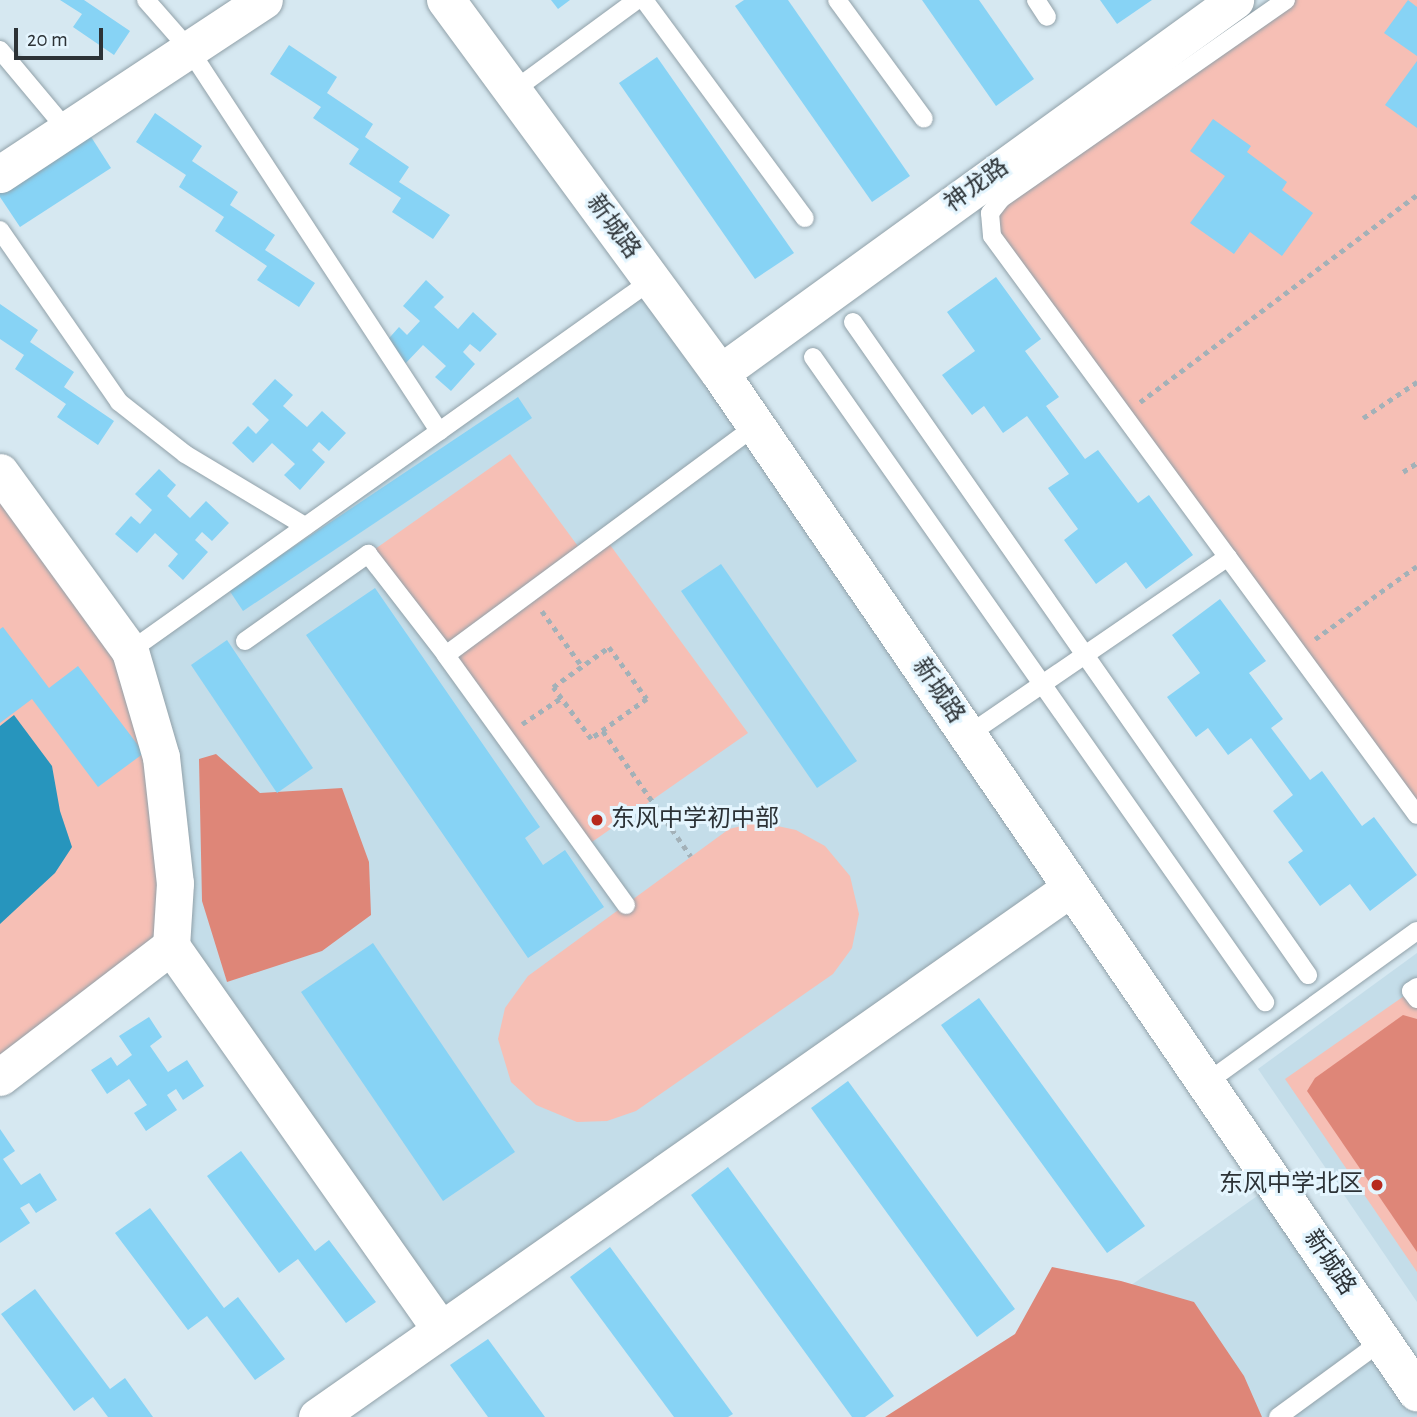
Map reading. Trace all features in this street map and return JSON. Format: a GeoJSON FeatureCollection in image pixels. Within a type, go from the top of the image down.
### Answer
{"type":"FeatureCollection","features":[{"type":"Feature","properties":{"kind":"street"},"geometry":{"type":"LineString","coordinates":[[0,174],[264,0]]}},
{"type":"Feature","properties":{"kind":"street","name":"新城路"},"geometry":{"type":"LineString","coordinates":[[446,0],[720,373],[1417,1392]]}},
{"type":"Feature","properties":{"kind":"street","name":"神龙路"},"geometry":{"type":"LineString","coordinates":[[720,373],[1235,0]]}},
{"type":"Feature","properties":{"kind":"street"},"geometry":{"type":"LineString","coordinates":[[0,472],[130,651],[162,757],[175,883],[172,946],[441,1330]]}},
{"type":"Feature","properties":{"kind":"street"},"geometry":{"type":"LineString","coordinates":[[317,1417],[1072,887]]}},
{"type":"Feature","properties":{"kind":"street"},"geometry":{"type":"LineString","coordinates":[[0,1077],[172,946]]}},
{"type":"Feature","properties":{"kind":"lane"},"geometry":{"type":"LineString","coordinates":[[146,0],[190,50],[439,431]]}},
{"type":"Feature","properties":{"kind":"lane"},"geometry":{"type":"LineString","coordinates":[[513,91],[637,0]]}},
{"type":"Feature","properties":{"kind":"lane"},"geometry":{"type":"LineString","coordinates":[[644,0],[805,218]]}},
{"type":"Feature","properties":{"kind":"lane"},"geometry":{"type":"LineString","coordinates":[[837,0],[924,119]]}},
{"type":"Feature","properties":{"kind":"lane"},"geometry":{"type":"LineString","coordinates":[[1036,0],[1048,17]]}},
{"type":"Feature","properties":{"kind":"lane"},"geometry":{"type":"LineString","coordinates":[[1286,0],[1000,199],[990,213],[992,236],[1417,815]]}},
{"type":"Feature","properties":{"kind":"lane"},"geometry":{"type":"LineString","coordinates":[[0,50],[67,130]]}},
{"type":"Feature","properties":{"kind":"lane"},"geometry":{"type":"LineString","coordinates":[[0,230],[119,402],[185,454],[305,526]]}},
{"type":"Feature","properties":{"kind":"lane"},"geometry":{"type":"LineString","coordinates":[[130,651],[652,280]]}},
{"type":"Feature","properties":{"kind":"lane"},"geometry":{"type":"LineString","coordinates":[[853,321],[1308,975]]}},
{"type":"Feature","properties":{"kind":"lane"},"geometry":{"type":"LineString","coordinates":[[813,357],[1265,1002]]}},
{"type":"Feature","properties":{"kind":"lane"},"geometry":{"type":"LineString","coordinates":[[446,655],[756,426]]}},
{"type":"Feature","properties":{"kind":"lane"},"geometry":{"type":"LineString","coordinates":[[245,641],[368,554],[446,655],[626,905]]}},
{"type":"Feature","properties":{"kind":"lane"},"geometry":{"type":"LineString","coordinates":[[968,735],[1227,557]]}},
{"type":"Feature","properties":{"kind":"lane"},"geometry":{"type":"LineString","coordinates":[[1206,1083],[1417,931]]}},
{"type":"Feature","properties":{"kind":"lane"},"geometry":{"type":"LineString","coordinates":[[1417,987],[1411,991],[1417,999]]}},
{"type":"Feature","properties":{"kind":"lane"},"geometry":{"type":"LineString","coordinates":[[1278,1417],[1382,1341]]}},
{"type":"Feature","properties":{"kind":"path"},"geometry":{"type":"LineString","coordinates":[[1123,415],[1417,195]]}},
{"type":"Feature","properties":{"kind":"path"},"geometry":{"type":"LineString","coordinates":[[1363,418],[1417,382]]}},
{"type":"Feature","properties":{"kind":"path"},"geometry":{"type":"LineString","coordinates":[[1403,472],[1417,463]]}},
{"type":"Feature","properties":{"kind":"path"},"geometry":{"type":"LineString","coordinates":[[1297,652],[1417,566]]}},
{"type":"Feature","properties":{"kind":"path"},"geometry":{"type":"LineString","coordinates":[[529,594],[582,666]]}},
{"type":"Feature","properties":{"kind":"path"},"geometry":{"type":"LineString","coordinates":[[609,647],[647,699],[591,739],[553,687],[582,666],[609,647]]}},
{"type":"Feature","properties":{"kind":"path"},"geometry":{"type":"LineString","coordinates":[[504,736],[561,698]]}},
{"type":"Feature","properties":{"kind":"path"},"geometry":{"type":"LineString","coordinates":[[603,731],[691,856]]}},
{"type":"Feature","properties":{"kind":"shaded area"},"geometry":{"type":"Polygon","coordinates":[[[1286,0],[1417,0],[1417,815],[992,236],[1001,199],[1286,0]]]}},
{"type":"Feature","properties":{"kind":"shaded area","name":"东风中学初中部"},"geometry":{"type":"Polygon","coordinates":[[[652,280],[1072,887],[441,1330],[171,946],[130,651],[652,280]]]}},
{"type":"Feature","properties":{"kind":"shaded area"},"geometry":{"type":"Polygon","coordinates":[[[510,454],[583,553],[605,538],[748,733],[582,849],[368,554],[510,454]]]}},
{"type":"Feature","properties":{"kind":"shaded area"},"geometry":{"type":"Polygon","coordinates":[[[0,472],[130,651],[171,946],[0,1077],[0,472]]]}},
{"type":"Feature","properties":{"kind":"shaded area"},"geometry":{"type":"Polygon","coordinates":[[[216,754],[260,793],[342,788],[369,862],[371,915],[322,951],[227,982],[202,901],[199,759],[216,754]]]}},
{"type":"Feature","properties":{"kind":"shaded area"},"geometry":{"type":"Polygon","coordinates":[[[758,822],[796,830],[825,846],[850,876],[859,914],[852,948],[833,974],[636,1111],[607,1121],[577,1122],[536,1105],[511,1082],[498,1039],[505,1008],[528,976],[729,829],[758,822]]]}},
{"type":"Feature","properties":{"kind":"shaded area","name":"东风中学北区"},"geometry":{"type":"Polygon","coordinates":[[[1417,953],[1417,1302],[1258,1069],[1417,953]]]}},
{"type":"Feature","properties":{"kind":"shaded area","name":"东风中学北区"},"geometry":{"type":"Polygon","coordinates":[[[1417,987],[1417,1272],[1285,1079],[1417,987]]]}},
{"type":"Feature","properties":{"kind":"shaded area"},"geometry":{"type":"Polygon","coordinates":[[[1403,1015],[1417,1019],[1417,1252],[1307,1091],[1315,1078],[1403,1015]]]}},
{"type":"Feature","properties":{"kind":"shaded area"},"geometry":{"type":"Polygon","coordinates":[[[1274,1184],[1417,1392],[1417,1417],[945,1417],[1274,1184]]]}},
{"type":"Feature","properties":{"kind":"shaded area"},"geometry":{"type":"Polygon","coordinates":[[[1052,1267],[1121,1281],[1194,1302],[1244,1376],[1262,1417],[885,1417],[1015,1334],[1052,1267]]]}},
{"type":"Feature","properties":{"kind":"water"},"geometry":{"type":"Polygon","coordinates":[[[14,715],[52,766],[60,811],[72,847],[55,873],[0,924],[0,726],[14,715]]]}},
{"type":"Feature","properties":{"kind":"building"},"geometry":{"type":"Polygon","coordinates":[[[60,0],[84,0],[130,31],[114,55],[73,27],[82,14],[60,0]]]}},
{"type":"Feature","properties":{"kind":"building"},"geometry":{"type":"Polygon","coordinates":[[[551,0],[570,0],[558,9],[551,0]]]}},
{"type":"Feature","properties":{"kind":"building"},"geometry":{"type":"Polygon","coordinates":[[[744,0],[788,0],[910,176],[872,202],[735,6],[744,0]]]}},
{"type":"Feature","properties":{"kind":"building"},"geometry":{"type":"Polygon","coordinates":[[[922,0],[979,0],[1034,79],[996,106],[922,0]]]}},
{"type":"Feature","properties":{"kind":"building"},"geometry":{"type":"Polygon","coordinates":[[[1100,0],[1152,0],[1117,24],[1100,0]]]}},
{"type":"Feature","properties":{"kind":"building"},"geometry":{"type":"Polygon","coordinates":[[[1408,0],[1417,7],[1417,56],[1384,33],[1408,0]]]}},
{"type":"Feature","properties":{"kind":"building"},"geometry":{"type":"Polygon","coordinates":[[[289,45],[337,77],[327,93],[373,124],[365,137],[409,167],[399,182],[450,215],[433,239],[392,212],[401,198],[349,164],[359,149],[313,118],[321,107],[270,74],[289,45]]]}},
{"type":"Feature","properties":{"kind":"building"},"geometry":{"type":"Polygon","coordinates":[[[657,57],[794,253],[755,279],[619,83],[657,57]]]}},
{"type":"Feature","properties":{"kind":"building"},"geometry":{"type":"Polygon","coordinates":[[[1417,61],[1417,128],[1385,105],[1417,61]]]}},
{"type":"Feature","properties":{"kind":"building"},"geometry":{"type":"Polygon","coordinates":[[[155,113],[202,146],[192,161],[238,192],[230,205],[275,235],[265,250],[315,283],[299,307],[257,280],[267,266],[215,231],[224,217],[179,187],[186,175],[136,142],[155,113]]]}},
{"type":"Feature","properties":{"kind":"building"},"geometry":{"type":"Polygon","coordinates":[[[1213,119],[1251,146],[1247,152],[1287,182],[1282,190],[1313,213],[1282,256],[1250,232],[1234,254],[1190,223],[1225,176],[1190,151],[1213,119]]]}},
{"type":"Feature","properties":{"kind":"building"},"geometry":{"type":"Polygon","coordinates":[[[86,129],[111,168],[20,227],[0,197],[0,184],[86,129]]]}},
{"type":"Feature","properties":{"kind":"building"},"geometry":{"type":"Polygon","coordinates":[[[996,277],[1041,339],[1025,351],[1059,397],[1046,406],[1085,459],[1098,450],[1138,503],[1149,495],[1193,555],[1146,589],[1126,562],[1096,584],[1064,540],[1078,529],[1048,488],[1069,474],[1027,416],[1003,433],[984,406],[972,415],[942,375],[975,351],[947,312],[996,277]]]}},
{"type":"Feature","properties":{"kind":"building"},"geometry":{"type":"Polygon","coordinates":[[[426,280],[444,297],[434,307],[458,329],[473,312],[497,334],[480,352],[470,344],[463,352],[475,364],[451,391],[435,377],[446,366],[423,345],[404,365],[383,345],[399,327],[407,335],[420,321],[403,306],[426,280]]]}},
{"type":"Feature","properties":{"kind":"building"},"geometry":{"type":"Polygon","coordinates":[[[0,304],[38,330],[30,342],[74,372],[64,387],[114,421],[98,445],[57,417],[66,404],[15,369],[24,355],[0,339],[0,304]]]}},
{"type":"Feature","properties":{"kind":"building"},"geometry":{"type":"Polygon","coordinates":[[[275,379],[293,395],[283,406],[307,427],[322,411],[346,433],[329,451],[319,442],[312,450],[325,462],[300,490],[284,475],[295,464],[272,443],[253,463],[232,443],[248,426],[256,434],[269,420],[252,404],[275,379]]]}},
{"type":"Feature","properties":{"kind":"building"},"geometry":{"type":"Polygon","coordinates":[[[518,397],[532,418],[243,611],[229,590],[518,397]]]}},
{"type":"Feature","properties":{"kind":"building"},"geometry":{"type":"Polygon","coordinates":[[[159,469],[176,485],[167,496],[190,518],[206,501],[229,523],[212,541],[202,532],[195,540],[208,552],[183,580],[168,566],[178,554],[155,533],[137,553],[115,534],[131,516],[140,524],[152,510],[135,494],[159,469]]]}},
{"type":"Feature","properties":{"kind":"building"},"geometry":{"type":"Polygon","coordinates":[[[721,564],[857,761],[817,788],[681,591],[721,564]]]}},
{"type":"Feature","properties":{"kind":"building"},"geometry":{"type":"Polygon","coordinates":[[[375,588],[540,827],[525,838],[543,865],[565,850],[604,907],[528,958],[306,635],[375,588]]]}},
{"type":"Feature","properties":{"kind":"building"},"geometry":{"type":"Polygon","coordinates":[[[1220,599],[1266,661],[1249,673],[1283,719],[1271,728],[1310,780],[1322,771],[1362,826],[1374,817],[1417,875],[1370,911],[1350,884],[1320,906],[1288,862],[1303,851],[1273,811],[1293,795],[1251,738],[1228,755],[1208,728],[1196,737],[1167,697],[1200,673],[1172,635],[1220,599]]]}},
{"type":"Feature","properties":{"kind":"building"},"geometry":{"type":"Polygon","coordinates":[[[3,627],[49,688],[78,666],[144,753],[98,787],[32,699],[0,723],[0,629],[3,627]]]}},
{"type":"Feature","properties":{"kind":"building"},"geometry":{"type":"Polygon","coordinates":[[[227,640],[313,768],[277,793],[191,665],[227,640]]]}},
{"type":"Feature","properties":{"kind":"building"},"geometry":{"type":"Polygon","coordinates":[[[373,943],[515,1152],[443,1201],[301,992],[373,943]]]}},
{"type":"Feature","properties":{"kind":"building"},"geometry":{"type":"Polygon","coordinates":[[[979,998],[1145,1226],[1107,1253],[941,1025],[979,998]]]}},
{"type":"Feature","properties":{"kind":"building"},"geometry":{"type":"Polygon","coordinates":[[[149,1017],[162,1037],[150,1046],[168,1072],[187,1060],[204,1086],[183,1100],[176,1089],[167,1095],[177,1110],[146,1131],[134,1113],[147,1105],[129,1079],[107,1094],[91,1070],[111,1057],[117,1066],[132,1055],[119,1036],[149,1017]]]}},
{"type":"Feature","properties":{"kind":"building"},"geometry":{"type":"Polygon","coordinates":[[[848,1081],[1015,1309],[977,1337],[811,1108],[848,1081]]]}},
{"type":"Feature","properties":{"kind":"building"},"geometry":{"type":"Polygon","coordinates":[[[0,1129],[15,1151],[3,1159],[21,1185],[40,1173],[57,1200],[36,1213],[29,1203],[20,1208],[30,1223],[0,1243],[0,1129]]]}},
{"type":"Feature","properties":{"kind":"building"},"geometry":{"type":"Polygon","coordinates":[[[241,1151],[315,1251],[329,1240],[376,1302],[346,1323],[298,1259],[279,1273],[207,1176],[241,1151]]]}},
{"type":"Feature","properties":{"kind":"building"},"geometry":{"type":"Polygon","coordinates":[[[728,1167],[894,1396],[865,1417],[852,1417],[691,1195],[728,1167]]]}},
{"type":"Feature","properties":{"kind":"building"},"geometry":{"type":"Polygon","coordinates":[[[150,1208],[224,1308],[238,1297],[285,1359],[255,1380],[207,1316],[188,1330],[115,1233],[150,1208]]]}},
{"type":"Feature","properties":{"kind":"building"},"geometry":{"type":"Polygon","coordinates":[[[610,1247],[733,1414],[728,1417],[674,1417],[570,1277],[610,1247]]]}},
{"type":"Feature","properties":{"kind":"building"},"geometry":{"type":"Polygon","coordinates":[[[35,1289],[110,1389],[125,1378],[153,1417],[108,1417],[93,1397],[74,1411],[1,1314],[35,1289]]]}},
{"type":"Feature","properties":{"kind":"building"},"geometry":{"type":"Polygon","coordinates":[[[488,1339],[545,1417],[488,1417],[450,1365],[488,1339]]]}},
{"type":"Feature","properties":{"kind":"place","name":"东风中学初中部"},"geometry":{"type":"Point","coordinates":[597,820]}},
{"type":"Feature","properties":{"kind":"place","name":"东风中学北区"},"geometry":{"type":"Point","coordinates":[1377,1185]}}]}
